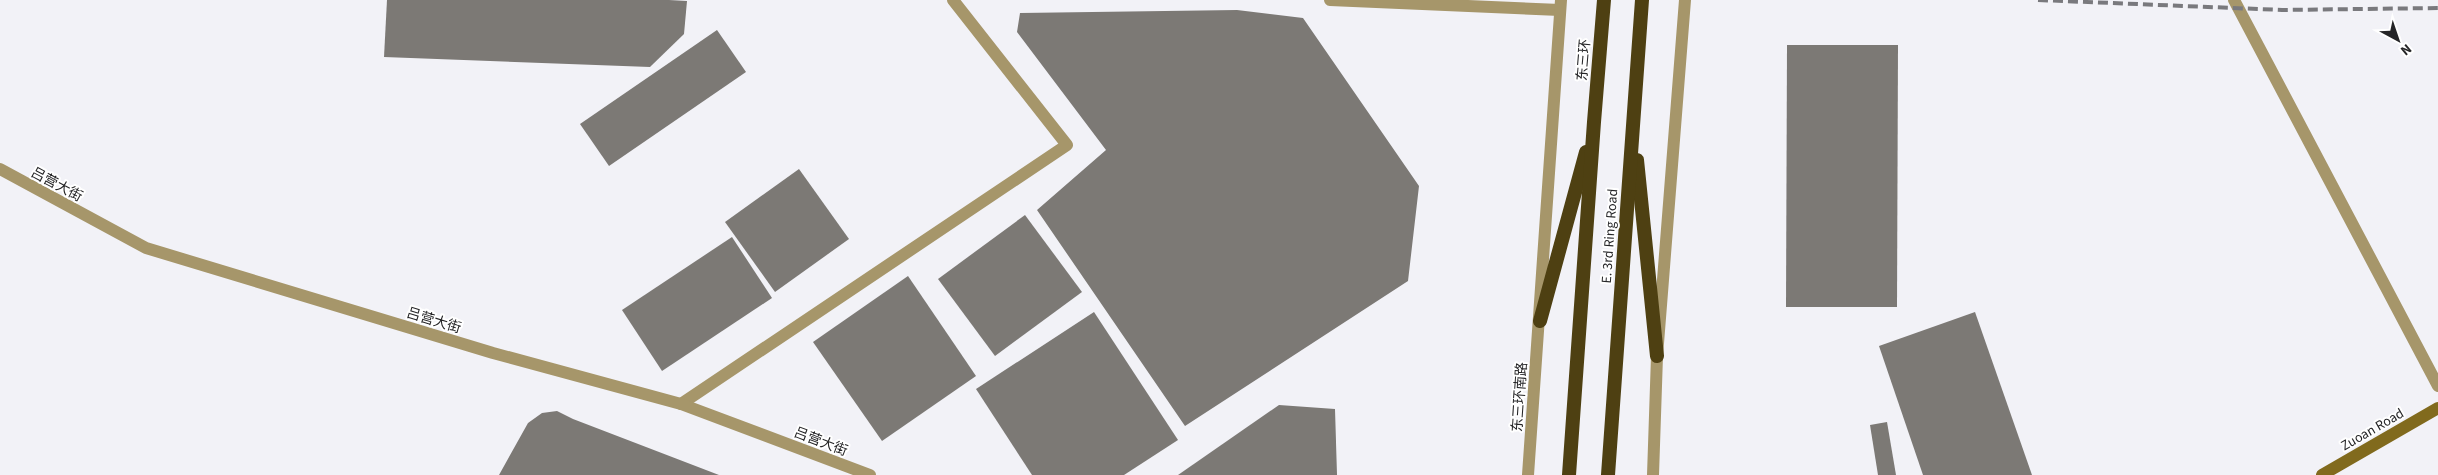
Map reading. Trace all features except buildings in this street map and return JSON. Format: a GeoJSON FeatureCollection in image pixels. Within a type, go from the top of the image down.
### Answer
{"type":"FeatureCollection","features":[{"type":"Feature","properties":{"kind":"highway","name":"东三环"},"geometry":{"type":"LineString","coordinates":[[1594,122],[1604,0]]}},
{"type":"Feature","properties":{"kind":"highway","name":"E. 3rd Ring Road"},"geometry":{"type":"LineString","coordinates":[[1608,475],[1642,0]]}},
{"type":"Feature","properties":{"kind":"highway"},"geometry":{"type":"LineString","coordinates":[[1540,321],[1594,122]]}},
{"type":"Feature","properties":{"kind":"highway","name":"E. 3rd Ring Road"},"geometry":{"type":"LineString","coordinates":[[1569,475],[1594,122]]}},
{"type":"Feature","properties":{"kind":"highway"},"geometry":{"type":"LineString","coordinates":[[1633,122],[1658,356]]}},
{"type":"Feature","properties":{"kind":"main road","name":"Zuoan Road"},"geometry":{"type":"LineString","coordinates":[[2322,475],[2438,408]]}},
{"type":"Feature","properties":{"kind":"street"},"geometry":{"type":"LineString","coordinates":[[681,404],[1067,145],[953,0]]}},
{"type":"Feature","properties":{"kind":"street"},"geometry":{"type":"LineString","coordinates":[[1330,0],[1560,5]]}},
{"type":"Feature","properties":{"kind":"street"},"geometry":{"type":"LineString","coordinates":[[1653,475],[1658,356],[1685,0]]}},
{"type":"Feature","properties":{"kind":"street"},"geometry":{"type":"LineString","coordinates":[[2234,0],[2438,386]]}},
{"type":"Feature","properties":{"kind":"street","name":"东三环南路"},"geometry":{"type":"LineString","coordinates":[[1528,475],[1540,321],[1560,5]]}},
{"type":"Feature","properties":{"kind":"street","name":"吕营大街"},"geometry":{"type":"LineString","coordinates":[[0,169],[146,248],[492,352],[681,404],[870,475]]}},
{"type":"Feature","properties":{"kind":"railway"},"geometry":{"type":"LineString","coordinates":[[2038,0],[2282,10],[2438,8]]}}]}
